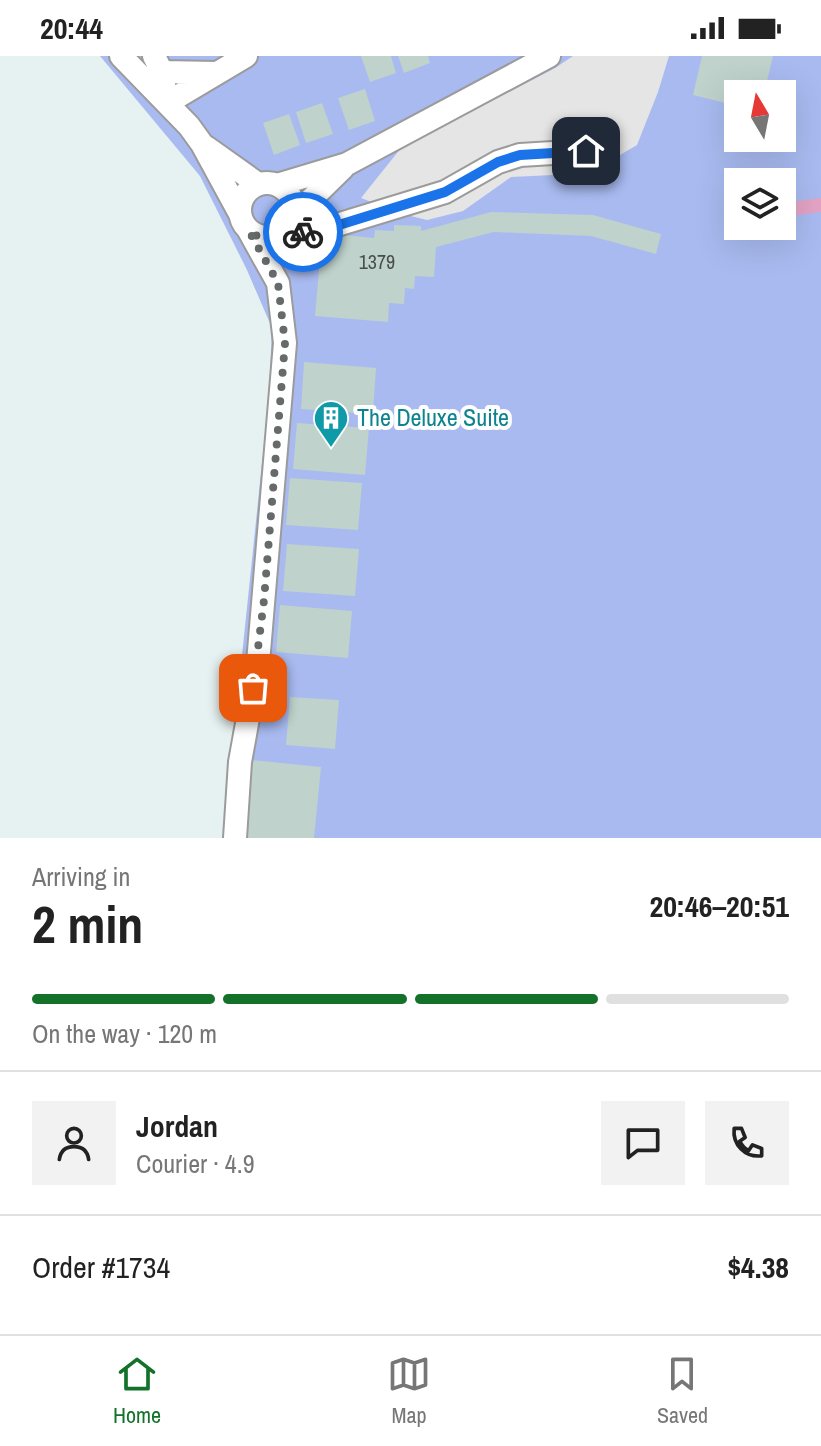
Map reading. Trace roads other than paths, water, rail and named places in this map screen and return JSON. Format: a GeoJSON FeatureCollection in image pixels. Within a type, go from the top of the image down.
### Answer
{"type":"FeatureCollection","features":[{"type":"Feature","properties":{"kind":"lane"},"geometry":{"type":"LineString","coordinates":[[121,56],[202,144],[278,283]]}},
{"type":"Feature","properties":{"kind":"lane"},"geometry":{"type":"LineString","coordinates":[[167,103],[246,56]]}},
{"type":"Feature","properties":{"kind":"lane"},"geometry":{"type":"LineString","coordinates":[[244,223],[243,196],[268,184],[347,164],[549,56]]}},
{"type":"Feature","properties":{"kind":"lane"},"geometry":{"type":"LineString","coordinates":[[167,103],[158,64],[218,73]]}},
{"type":"Feature","properties":{"kind":"lane"},"geometry":{"type":"LineString","coordinates":[[202,144],[292,197],[278,283],[284,321],[284,357],[258,663],[240,762],[235,838]]}},
{"type":"Feature","properties":{"kind":"lane"},"geometry":{"type":"LineString","coordinates":[[290,224],[303,232],[314,232],[445,192],[498,162],[520,155],[586,151]]}},
{"type":"Feature","properties":{"kind":"lane"},"geometry":{"type":"LineString","coordinates":[[244,223],[266,238],[276,237],[347,164]]}},
{"type":"Feature","properties":{"kind":"place","name":"The Deluxe Suite"},"geometry":{"type":"Point","coordinates":[331,449]}}]}
